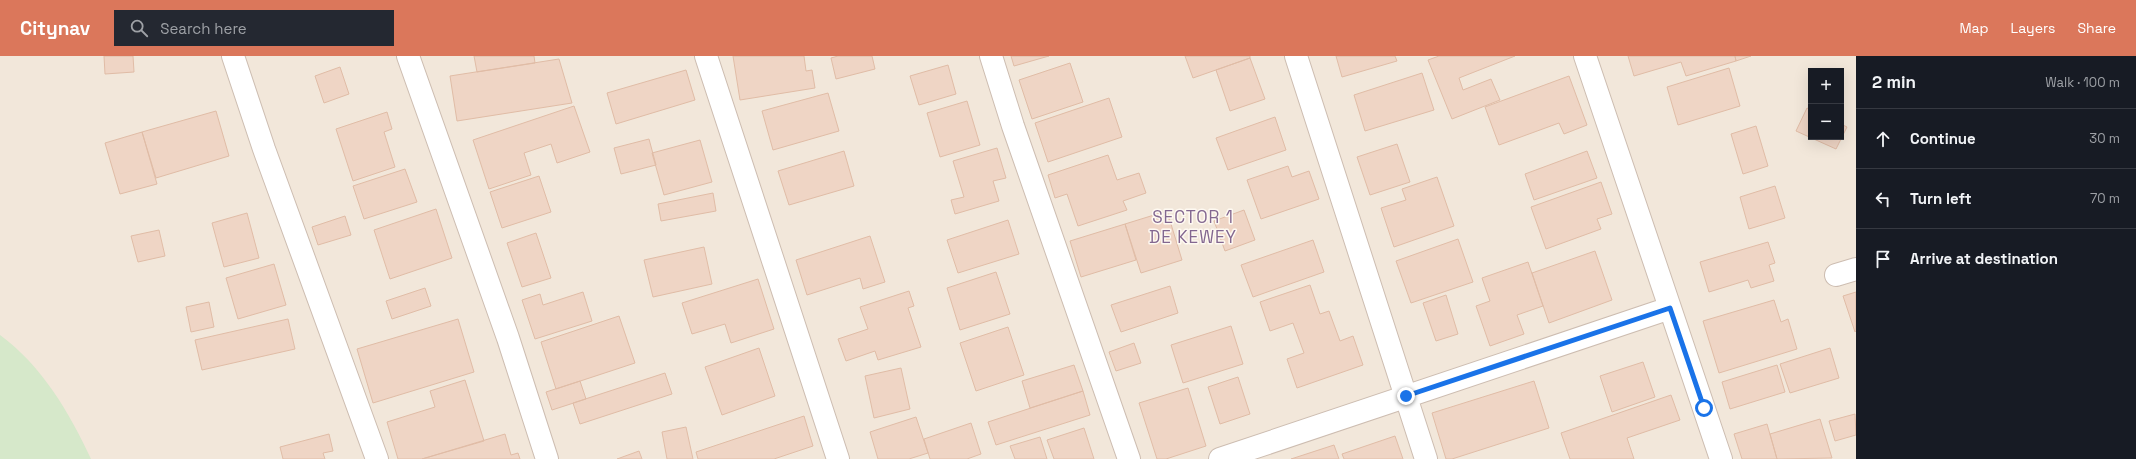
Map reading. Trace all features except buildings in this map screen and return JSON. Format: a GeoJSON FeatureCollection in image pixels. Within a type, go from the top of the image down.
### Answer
{"type":"FeatureCollection","features":[{"type":"Feature","properties":{"kind":"street"},"geometry":{"type":"LineString","coordinates":[[233,56],[264,149],[377,459]]}},
{"type":"Feature","properties":{"kind":"street"},"geometry":{"type":"LineString","coordinates":[[408,56],[508,338],[547,459]]}},
{"type":"Feature","properties":{"kind":"street"},"geometry":{"type":"LineString","coordinates":[[706,56],[838,459]]}},
{"type":"Feature","properties":{"kind":"street"},"geometry":{"type":"LineString","coordinates":[[990,56],[1129,459]]}},
{"type":"Feature","properties":{"kind":"street"},"geometry":{"type":"LineString","coordinates":[[1296,56],[1426,459]]}},
{"type":"Feature","properties":{"kind":"street"},"geometry":{"type":"LineString","coordinates":[[1585,56],[1721,459]]}},
{"type":"Feature","properties":{"kind":"street"},"geometry":{"type":"LineString","coordinates":[[1836,275],[1856,269]]}},
{"type":"Feature","properties":{"kind":"street"},"geometry":{"type":"LineString","coordinates":[[1220,459],[1670,308]]}},
{"type":"Feature","properties":{"kind":"shaded area"},"geometry":{"type":"Polygon","coordinates":[[[0,56],[1856,56],[1856,459],[0,459],[0,56]]]}},
{"type":"Feature","properties":{"kind":"green space"},"geometry":{"type":"Polygon","coordinates":[[[0,335],[29,361],[53,391],[64,407],[91,459],[0,459],[0,335]]]}},
{"type":"Feature","properties":{"kind":"district","name":"SECTOR 1 DE KEWEY"},"geometry":{"type":"Point","coordinates":[1193,227]}},
{"type":"Feature","properties":{"kind":"route"},"geometry":{"type":"LineString","coordinates":[[1406,396],[1670,308],[1704,408]]}}]}
